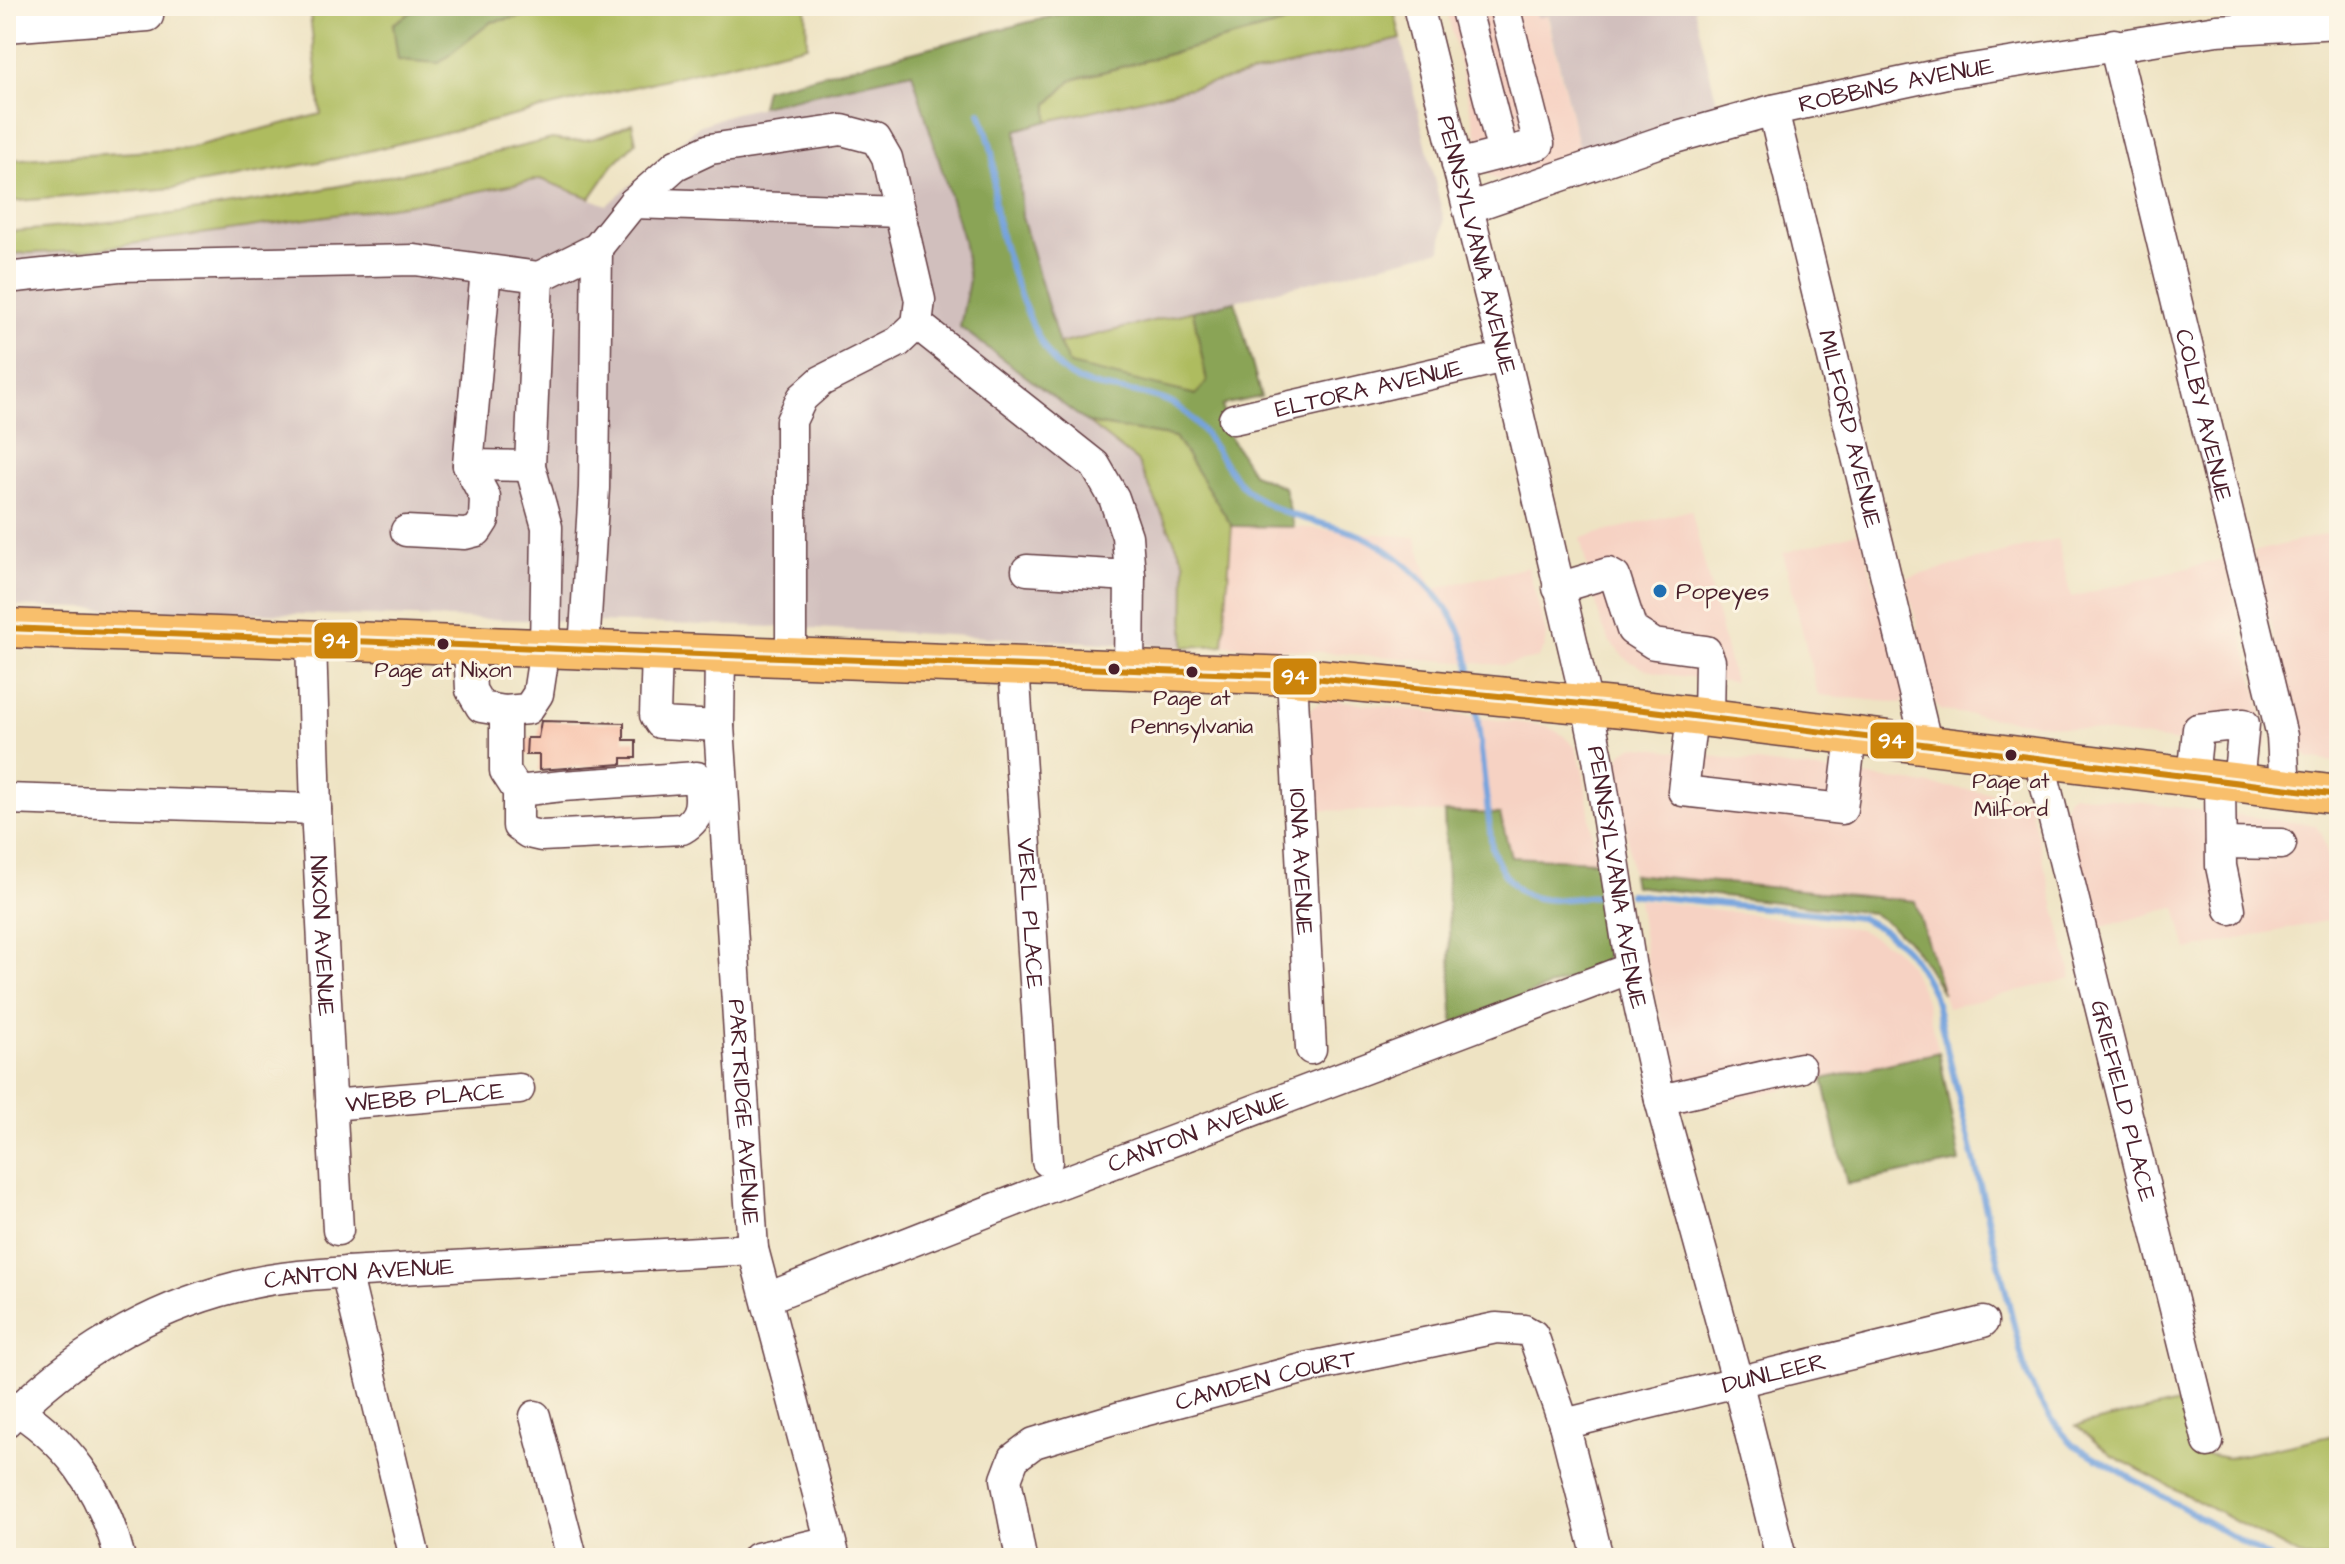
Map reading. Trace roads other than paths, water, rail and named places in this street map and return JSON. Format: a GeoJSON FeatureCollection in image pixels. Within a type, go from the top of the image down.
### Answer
{"type":"FeatureCollection","features":[{"type":"Feature","properties":{"kind":"main road"},"geometry":{"type":"LineString","coordinates":[[6,628],[1292,676],[1701,717],[2339,795]]}},
{"type":"Feature","properties":{"kind":"street","name":"PENNSYLVANIA AVENUE"},"geometry":{"type":"LineString","coordinates":[[1418,6],[1587,705],[1631,968],[1660,1100],[1737,1380],[1781,1558]]}},
{"type":"Feature","properties":{"kind":"street"},"geometry":{"type":"LineString","coordinates":[[1465,6],[1506,90]]}},
{"type":"Feature","properties":{"kind":"street"},"geometry":{"type":"LineString","coordinates":[[1457,165],[1511,127],[1506,90],[1504,6]]}},
{"type":"Feature","properties":{"kind":"street"},"geometry":{"type":"LineString","coordinates":[[6,27],[148,16]]}},
{"type":"Feature","properties":{"kind":"street","name":"ROBBINS AVENUE"},"geometry":{"type":"LineString","coordinates":[[1468,208],[1660,142],[1773,110],[1946,73],[2217,30],[2339,23]]}},
{"type":"Feature","properties":{"kind":"street","name":"COLBY AVENUE"},"geometry":{"type":"LineString","coordinates":[[2114,44],[2282,736],[2285,789]]}},
{"type":"Feature","properties":{"kind":"street","name":"MILFORD AVENUE"},"geometry":{"type":"LineString","coordinates":[[1773,110],[1927,746]]}},
{"type":"Feature","properties":{"kind":"street"},"geometry":{"type":"LineString","coordinates":[[6,278],[119,266],[415,260],[538,277],[597,248],[633,203],[676,165],[710,149],[842,130],[876,139],[887,158],[920,300],[917,324],[898,342],[821,381],[802,398],[791,421],[791,657]]}},
{"type":"Feature","properties":{"kind":"street"},"geometry":{"type":"LineString","coordinates":[[633,203],[900,212]]}},
{"type":"Feature","properties":{"kind":"street"},"geometry":{"type":"LineString","coordinates":[[584,650],[594,488],[597,248]]}},
{"type":"Feature","properties":{"kind":"street"},"geometry":{"type":"LineString","coordinates":[[406,531],[465,534],[477,531],[484,520],[485,497],[468,465],[486,270]]}},
{"type":"Feature","properties":{"kind":"street"},"geometry":{"type":"LineString","coordinates":[[469,646],[471,690],[481,707],[505,711],[528,709],[538,694],[545,648],[547,527],[530,466],[538,277]]}},
{"type":"Feature","properties":{"kind":"street"},"geometry":{"type":"LineString","coordinates":[[917,324],[1095,465],[1114,498],[1127,536],[1130,576],[1129,670]]}},
{"type":"Feature","properties":{"kind":"street","name":"ELTORA AVENUE"},"geometry":{"type":"LineString","coordinates":[[1234,419],[1505,357]]}},
{"type":"Feature","properties":{"kind":"street"},"geometry":{"type":"LineString","coordinates":[[468,465],[530,466]]}},
{"type":"Feature","properties":{"kind":"street"},"geometry":{"type":"LineString","coordinates":[[1027,570],[1130,576]]}},
{"type":"Feature","properties":{"kind":"street"},"geometry":{"type":"LineString","coordinates":[[1558,588],[1608,573],[1615,577],[1632,630],[1654,644],[1706,651],[1710,661],[1701,717],[1683,791],[1842,809],[1851,736]]}},
{"type":"Feature","properties":{"kind":"street","name":"NIXON AVENUE"},"geometry":{"type":"LineString","coordinates":[[311,640],[316,809],[338,1230]]}},
{"type":"Feature","properties":{"kind":"street"},"geometry":{"type":"LineString","coordinates":[[657,652],[655,715],[660,723],[719,726]]}},
{"type":"Feature","properties":{"kind":"street","name":"PARTRIDGE AVENUE"},"geometry":{"type":"LineString","coordinates":[[720,655],[719,726],[710,776],[753,1249],[833,1549]]}},
{"type":"Feature","properties":{"kind":"street","name":"VERL PLACE"},"geometry":{"type":"LineString","coordinates":[[1014,666],[1047,1161]]}},
{"type":"Feature","properties":{"kind":"street","name":"IONA AVENUE"},"geometry":{"type":"LineString","coordinates":[[1292,676],[1311,1049]]}},
{"type":"Feature","properties":{"kind":"street"},"geometry":{"type":"LineString","coordinates":[[505,711],[505,771],[518,791],[518,826],[528,833],[541,836],[682,829],[694,822],[710,776],[518,791]]}},
{"type":"Feature","properties":{"kind":"street","name":"GRIEFIELD PLACE"},"geometry":{"type":"LineString","coordinates":[[2039,759],[2208,1442]]}},
{"type":"Feature","properties":{"kind":"street"},"geometry":{"type":"LineString","coordinates":[[2217,781],[2221,866],[2230,909]]}},
{"type":"Feature","properties":{"kind":"street"},"geometry":{"type":"LineString","coordinates":[[6,799],[316,809]]}},
{"type":"Feature","properties":{"kind":"street"},"geometry":{"type":"LineString","coordinates":[[2221,843],[2281,844]]}},
{"type":"Feature","properties":{"kind":"street","name":"CANTON AVENUE"},"geometry":{"type":"LineString","coordinates":[[767,1298],[1040,1191],[1631,968]]}},
{"type":"Feature","properties":{"kind":"street"},"geometry":{"type":"LineString","coordinates":[[1660,1100],[1800,1068]]}},
{"type":"Feature","properties":{"kind":"street","name":"WEBB PLACE"},"geometry":{"type":"LineString","coordinates":[[331,1105],[519,1089]]}},
{"type":"Feature","properties":{"kind":"street","name":"CANTON AVENUE"},"geometry":{"type":"LineString","coordinates":[[10,1412],[108,1340],[193,1299],[238,1286],[346,1272],[753,1249]]}},
{"type":"Feature","properties":{"kind":"street"},"geometry":{"type":"LineString","coordinates":[[346,1272],[415,1558]]}},
{"type":"Feature","properties":{"kind":"street","name":"DUNLEER"},"geometry":{"type":"LineString","coordinates":[[1564,1424],[1983,1322]]}},
{"type":"Feature","properties":{"kind":"street","name":"CAMDEN COURT"},"geometry":{"type":"LineString","coordinates":[[1021,1558],[1006,1479],[1014,1458],[1034,1443],[1306,1368],[1496,1328],[1524,1330],[1533,1335],[1564,1424],[1598,1558]]}},
{"type":"Feature","properties":{"kind":"street"},"geometry":{"type":"LineString","coordinates":[[10,1412],[64,1447],[80,1467],[103,1512],[120,1558]]}},
{"type":"Feature","properties":{"kind":"street"},"geometry":{"type":"LineString","coordinates":[[535,1416],[572,1558]]}},
{"type":"Feature","properties":{"kind":"street"},"geometry":{"type":"LineString","coordinates":[[757,1558],[833,1549]]}},
{"type":"Feature","properties":{"kind":"waterway"},"geometry":{"type":"LineString","coordinates":[[980,112],[992,152],[995,207],[1003,244],[1027,312],[1056,364],[1082,382],[1145,395],[1175,405],[1198,425],[1235,478],[1259,499],[1283,512],[1362,536],[1405,564],[1453,618],[1464,643],[1471,679]]}},
{"type":"Feature","properties":{"kind":"waterway"},"geometry":{"type":"LineString","coordinates":[[1476,706],[1492,848],[1502,870],[1513,885],[1525,894],[1539,898],[1554,900],[1611,895]]}},
{"type":"Feature","properties":{"kind":"waterway"},"geometry":{"type":"LineString","coordinates":[[1630,894],[1861,918],[1887,933],[1905,949],[1934,995],[2025,1370],[2040,1401],[2074,1445],[2270,1558]]}},
{"type":"Feature","properties":{"kind":"place","name":"Popeyes"},"geometry":{"type":"Point","coordinates":[1660,591]}},
{"type":"Feature","properties":{"kind":"place","name":"Page at Nixon"},"geometry":{"type":"Point","coordinates":[443,644]}},
{"type":"Feature","properties":{"kind":"place","name":"Page at Pennsylvania"},"geometry":{"type":"Point","coordinates":[1192,672]}},
{"type":"Feature","properties":{"kind":"place","name":"Page at Milford"},"geometry":{"type":"Point","coordinates":[2011,755]}}]}
